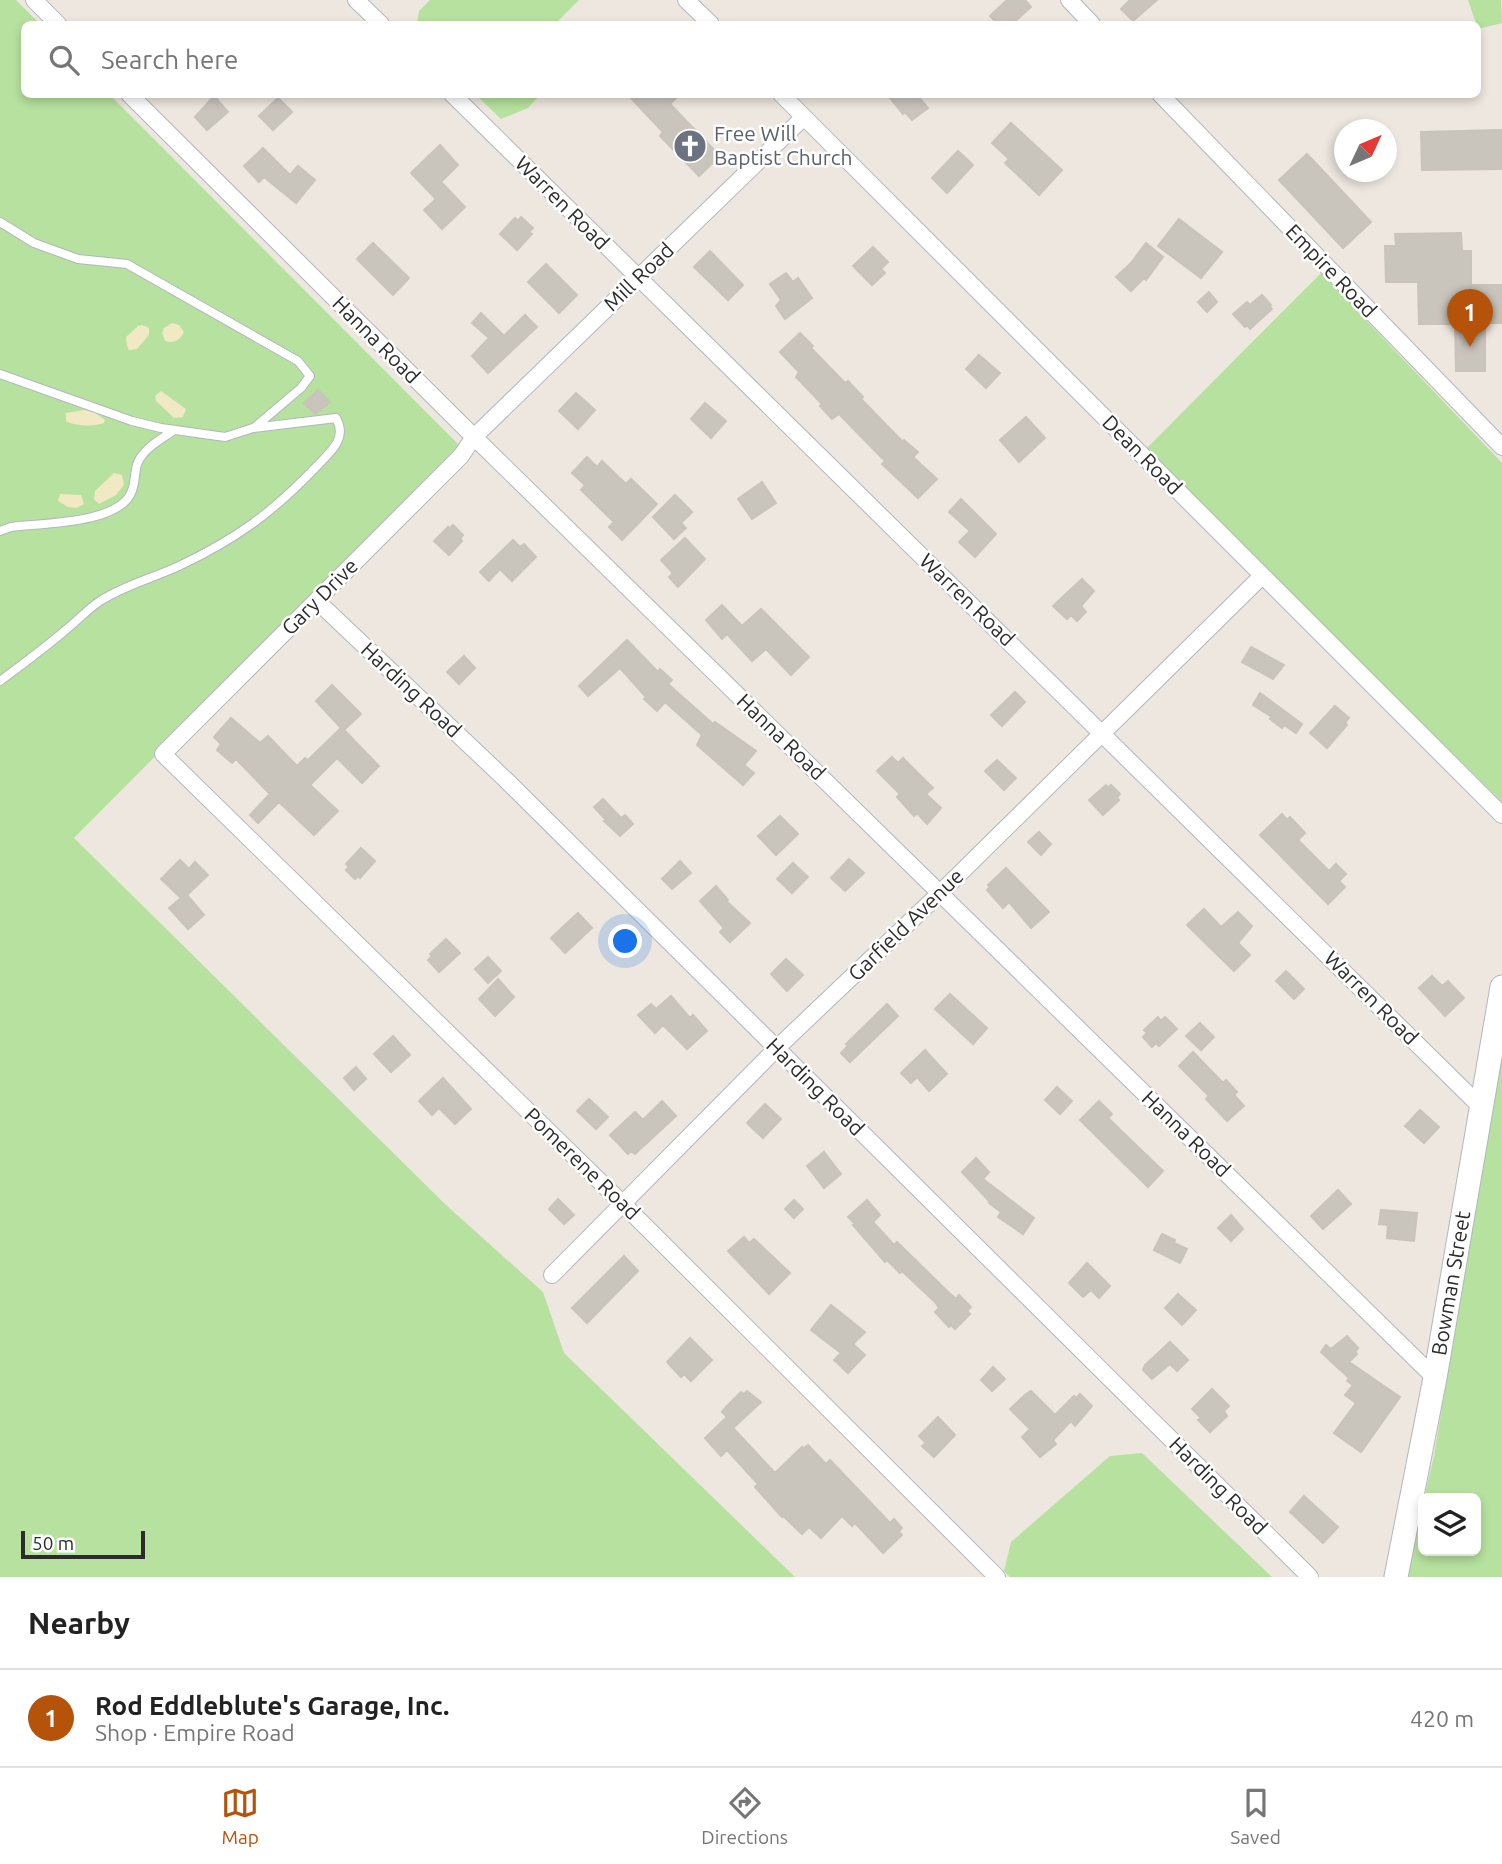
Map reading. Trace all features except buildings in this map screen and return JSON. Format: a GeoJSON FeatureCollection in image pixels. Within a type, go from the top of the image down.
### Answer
{"type":"FeatureCollection","features":[{"type":"Feature","properties":{"kind":"street"},"geometry":{"type":"LineString","coordinates":[[34,0],[55,21]]}},
{"type":"Feature","properties":{"kind":"street"},"geometry":{"type":"LineString","coordinates":[[356,0],[378,21]]}},
{"type":"Feature","properties":{"kind":"street"},"geometry":{"type":"LineString","coordinates":[[686,0],[708,21]]}},
{"type":"Feature","properties":{"kind":"street"},"geometry":{"type":"LineString","coordinates":[[1069,0],[1089,21]]}},
{"type":"Feature","properties":{"kind":"street","name":"Hanna Road"},"geometry":{"type":"LineString","coordinates":[[133,98],[474,437],[1434,1378]]}},
{"type":"Feature","properties":{"kind":"street","name":"Warren Road"},"geometry":{"type":"LineString","coordinates":[[456,98],[1481,1107]]}},
{"type":"Feature","properties":{"kind":"street","name":"Dean Road"},"geometry":{"type":"LineString","coordinates":[[785,98],[1502,815]]}},
{"type":"Feature","properties":{"kind":"street","name":"Empire Road"},"geometry":{"type":"LineString","coordinates":[[1164,98],[1502,447]]}},
{"type":"Feature","properties":{"kind":"street","name":"Mill Road"},"geometry":{"type":"LineString","coordinates":[[474,437],[804,117]]}},
{"type":"Feature","properties":{"kind":"street","name":"Gary Drive"},"geometry":{"type":"LineString","coordinates":[[163,754],[461,456],[474,437]]}},
{"type":"Feature","properties":{"kind":"street","name":"Garfield Avenue"},"geometry":{"type":"LineString","coordinates":[[552,1275],[777,1048],[940,893],[1262,576]]}},
{"type":"Feature","properties":{"kind":"street","name":"Harding Road"},"geometry":{"type":"LineString","coordinates":[[317,601],[506,780],[1310,1577]]}},
{"type":"Feature","properties":{"kind":"street","name":"Pomerene Road"},"geometry":{"type":"LineString","coordinates":[[163,754],[623,1204],[997,1577]]}},
{"type":"Feature","properties":{"kind":"street","name":"Bowman Street"},"geometry":{"type":"LineString","coordinates":[[1396,1577],[1434,1378],[1502,987]]}},
{"type":"Feature","properties":{"kind":"lane"},"geometry":{"type":"LineString","coordinates":[[0,222],[34,243],[78,260],[127,264],[298,361],[310,376],[301,388],[253,428]]}},
{"type":"Feature","properties":{"kind":"lane"},"geometry":{"type":"LineString","coordinates":[[0,374],[132,421],[174,430],[225,437],[253,428],[337,418],[341,427],[340,438],[332,450],[299,485],[247,530],[177,567],[102,600],[0,681]]}},
{"type":"Feature","properties":{"kind":"lane"},"geometry":{"type":"LineString","coordinates":[[0,531],[11,527],[93,518],[116,509],[131,494],[138,463],[145,451],[174,430]]}},
{"type":"Feature","properties":{"kind":"green space"},"geometry":{"type":"Polygon","coordinates":[[[0,0],[16,0],[37,21],[21,21],[21,98],[113,98],[459,445],[455,454],[74,838],[446,1205],[543,1292],[564,1353],[795,1577],[0,1577],[0,0]]]}},
{"type":"Feature","properties":{"kind":"green space"},"geometry":{"type":"Polygon","coordinates":[[[430,0],[579,0],[558,21],[417,21],[419,11],[430,0]]]}},
{"type":"Feature","properties":{"kind":"green space"},"geometry":{"type":"Polygon","coordinates":[[[1468,0],[1501,0],[1502,23],[1481,28],[1481,21],[1475,21],[1468,0]]]}},
{"type":"Feature","properties":{"kind":"green space"},"geometry":{"type":"Polygon","coordinates":[[[479,98],[537,98],[528,108],[501,119],[479,98]]]}},
{"type":"Feature","properties":{"kind":"green space"},"geometry":{"type":"Polygon","coordinates":[[[1321,273],[1502,463],[1502,802],[1146,449],[1321,273]]]}},
{"type":"Feature","properties":{"kind":"green space"},"geometry":{"type":"Polygon","coordinates":[[[1502,1042],[1502,1577],[1408,1577],[1418,1528],[1418,1556],[1481,1556],[1481,1493],[1425,1493],[1434,1456],[1502,1042]]]}},
{"type":"Feature","properties":{"kind":"green space"},"geometry":{"type":"Polygon","coordinates":[[[1142,1453],[1272,1577],[1010,1577],[1004,1571],[1011,1542],[1110,1456],[1142,1453]]]}},
{"type":"Feature","properties":{"kind":"sand"},"geometry":{"type":"Polygon","coordinates":[[[172,323],[179,325],[184,332],[176,341],[165,341],[162,333],[164,328],[172,323]]]}},
{"type":"Feature","properties":{"kind":"sand"},"geometry":{"type":"Polygon","coordinates":[[[142,325],[149,328],[149,335],[137,349],[129,350],[126,337],[142,325]]]}},
{"type":"Feature","properties":{"kind":"sand"},"geometry":{"type":"Polygon","coordinates":[[[161,391],[186,409],[183,417],[174,418],[156,401],[155,396],[161,391]]]}},
{"type":"Feature","properties":{"kind":"sand"},"geometry":{"type":"Polygon","coordinates":[[[84,410],[94,412],[105,420],[104,423],[85,425],[66,421],[66,413],[84,410]]]}},
{"type":"Feature","properties":{"kind":"sand"},"geometry":{"type":"Polygon","coordinates":[[[114,473],[122,475],[124,485],[116,495],[99,504],[94,499],[95,491],[114,473]]]}},
{"type":"Feature","properties":{"kind":"sand"},"geometry":{"type":"Polygon","coordinates":[[[60,494],[81,495],[84,504],[77,508],[68,507],[58,501],[60,494]]]}},
{"type":"Feature","properties":{"kind":"place","name":"Free Will Baptist Church"},"geometry":{"type":"Point","coordinates":[690,146]}},
{"type":"Feature","properties":{"kind":"place","name":"Rod Eddleblute's Garage, Inc."},"geometry":{"type":"Point","coordinates":[1470,347]}}]}
